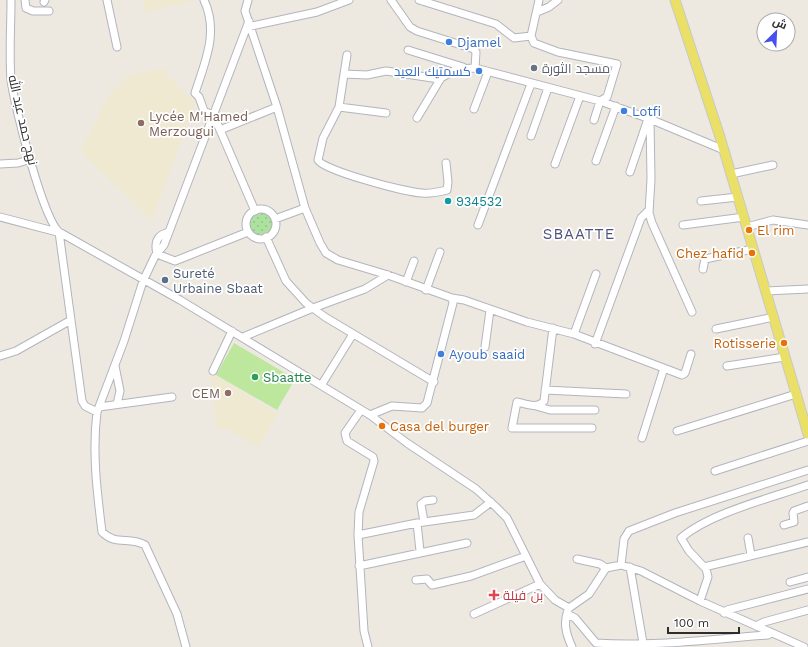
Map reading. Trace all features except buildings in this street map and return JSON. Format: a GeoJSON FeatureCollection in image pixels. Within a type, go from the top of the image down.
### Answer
{"type":"FeatureCollection","features":[{"type":"Feature","properties":{"kind":"main road"},"geometry":{"type":"LineString","coordinates":[[675,0],[724,150],[808,434]]}},
{"type":"Feature","properties":{"kind":"street","name":"نهج حمد عبد الله"},"geometry":{"type":"LineString","coordinates":[[11,0],[11,80],[31,159],[48,213],[56,230],[60,233]]}},
{"type":"Feature","properties":{"kind":"street"},"geometry":{"type":"LineString","coordinates":[[25,0],[26,8],[30,10],[49,11]]}},
{"type":"Feature","properties":{"kind":"street"},"geometry":{"type":"LineString","coordinates":[[106,0],[117,47]]}},
{"type":"Feature","properties":{"kind":"street"},"geometry":{"type":"LineString","coordinates":[[204,0],[210,16],[212,36],[195,93],[199,97],[204,111],[214,116],[255,211]]}},
{"type":"Feature","properties":{"kind":"street"},"geometry":{"type":"LineString","coordinates":[[248,0],[245,11],[277,107],[305,208],[320,243],[326,253],[338,260],[388,275],[426,290],[464,300],[490,310],[574,334],[596,344],[683,375],[691,354]]}},
{"type":"Feature","properties":{"kind":"street"},"geometry":{"type":"LineString","coordinates":[[249,24],[317,12],[349,0]]}},
{"type":"Feature","properties":{"kind":"street"},"geometry":{"type":"LineString","coordinates":[[391,0],[410,27],[417,31],[474,49],[476,52],[475,68]]}},
{"type":"Feature","properties":{"kind":"street"},"geometry":{"type":"LineString","coordinates":[[419,0],[496,24],[514,38],[531,36]]}},
{"type":"Feature","properties":{"kind":"street"},"geometry":{"type":"LineString","coordinates":[[539,0],[531,36],[534,43],[558,52],[617,64],[607,97],[600,101],[594,120]]}},
{"type":"Feature","properties":{"kind":"street"},"geometry":{"type":"LineString","coordinates":[[537,12],[549,7],[558,0]]}},
{"type":"Feature","properties":{"kind":"street"},"geometry":{"type":"LineString","coordinates":[[186,647],[177,614],[145,545],[130,540],[117,541],[108,538],[102,532],[95,460],[98,409],[144,280],[157,254],[164,245],[249,24]]}},
{"type":"Feature","properties":{"kind":"street"},"geometry":{"type":"LineString","coordinates":[[408,50],[465,68]]}},
{"type":"Feature","properties":{"kind":"street"},"geometry":{"type":"LineString","coordinates":[[347,55],[339,107],[320,146],[318,160],[322,165],[345,174],[409,192],[422,193],[447,190],[448,182],[446,163]]}},
{"type":"Feature","properties":{"kind":"street"},"geometry":{"type":"LineString","coordinates":[[417,118],[441,78],[457,69],[475,68],[616,106],[649,118],[724,150]]}},
{"type":"Feature","properties":{"kind":"street"},"geometry":{"type":"LineString","coordinates":[[344,74],[367,75],[386,71],[441,78]]}},
{"type":"Feature","properties":{"kind":"street"},"geometry":{"type":"LineString","coordinates":[[474,109],[488,72]]}},
{"type":"Feature","properties":{"kind":"street"},"geometry":{"type":"LineString","coordinates":[[478,225],[531,84]]}},
{"type":"Feature","properties":{"kind":"street"},"geometry":{"type":"LineString","coordinates":[[530,136],[548,88]]}},
{"type":"Feature","properties":{"kind":"street"},"geometry":{"type":"LineString","coordinates":[[555,164],[580,96]]}},
{"type":"Feature","properties":{"kind":"street"},"geometry":{"type":"LineString","coordinates":[[596,161],[616,106]]}},
{"type":"Feature","properties":{"kind":"street"},"geometry":{"type":"LineString","coordinates":[[220,130],[277,107]]}},
{"type":"Feature","properties":{"kind":"street"},"geometry":{"type":"LineString","coordinates":[[339,107],[386,113]]}},
{"type":"Feature","properties":{"kind":"street"},"geometry":{"type":"LineString","coordinates":[[630,172],[649,118]]}},
{"type":"Feature","properties":{"kind":"street"},"geometry":{"type":"LineString","coordinates":[[649,118],[651,179],[649,210],[652,224],[692,312]]}},
{"type":"Feature","properties":{"kind":"street"},"geometry":{"type":"LineString","coordinates":[[0,164],[18,163],[31,159]]}},
{"type":"Feature","properties":{"kind":"street"},"geometry":{"type":"LineString","coordinates":[[731,174],[773,165]]}},
{"type":"Feature","properties":{"kind":"street"},"geometry":{"type":"LineString","coordinates":[[701,201],[738,197]]}},
{"type":"Feature","properties":{"kind":"street"},"geometry":{"type":"LineString","coordinates":[[275,219],[305,208]]}},
{"type":"Feature","properties":{"kind":"street"},"geometry":{"type":"LineString","coordinates":[[596,344],[641,218],[649,210]]}},
{"type":"Feature","properties":{"kind":"street"},"geometry":{"type":"LineString","coordinates":[[255,211],[267,211],[275,219],[276,228],[270,236],[260,240],[248,232],[246,222],[248,216],[255,211]]}},
{"type":"Feature","properties":{"kind":"street"},"geometry":{"type":"LineString","coordinates":[[0,217],[60,233],[180,300],[322,384],[370,415],[407,443],[476,489],[507,518],[540,584],[575,618],[596,643],[619,645],[643,643],[680,644],[768,635],[771,632]]}},
{"type":"Feature","properties":{"kind":"street"},"geometry":{"type":"LineString","coordinates":[[683,224],[744,217]]}},
{"type":"Feature","properties":{"kind":"street"},"geometry":{"type":"LineString","coordinates":[[747,227],[773,220],[808,225]]}},
{"type":"Feature","properties":{"kind":"street"},"geometry":{"type":"LineString","coordinates":[[157,254],[175,260],[248,232]]}},
{"type":"Feature","properties":{"kind":"street"},"geometry":{"type":"LineString","coordinates":[[60,233],[70,320],[82,401],[85,406],[98,409],[117,404],[172,397]]}},
{"type":"Feature","properties":{"kind":"street"},"geometry":{"type":"LineString","coordinates":[[266,237],[286,281],[313,308],[353,334],[434,382]]}},
{"type":"Feature","properties":{"kind":"street"},"geometry":{"type":"LineString","coordinates":[[703,269],[705,259],[753,249]]}},
{"type":"Feature","properties":{"kind":"street"},"geometry":{"type":"LineString","coordinates":[[426,290],[440,252]]}},
{"type":"Feature","properties":{"kind":"street"},"geometry":{"type":"LineString","coordinates":[[406,282],[414,261]]}},
{"type":"Feature","properties":{"kind":"street"},"geometry":{"type":"LineString","coordinates":[[574,334],[596,274]]}},
{"type":"Feature","properties":{"kind":"street"},"geometry":{"type":"LineString","coordinates":[[243,337],[313,308],[365,289],[388,275]]}},
{"type":"Feature","properties":{"kind":"street"},"geometry":{"type":"LineString","coordinates":[[766,291],[808,289]]}},
{"type":"Feature","properties":{"kind":"street"},"geometry":{"type":"LineString","coordinates":[[370,415],[392,406],[422,408],[427,403],[434,382],[453,303],[452,298]]}},
{"type":"Feature","properties":{"kind":"street"},"geometry":{"type":"LineString","coordinates":[[485,347],[490,310]]}},
{"type":"Feature","properties":{"kind":"street"},"geometry":{"type":"LineString","coordinates":[[716,329],[774,318]]}},
{"type":"Feature","properties":{"kind":"street"},"geometry":{"type":"LineString","coordinates":[[0,356],[16,351],[70,320]]}},
{"type":"Feature","properties":{"kind":"street"},"geometry":{"type":"LineString","coordinates":[[536,406],[544,401],[553,328]]}},
{"type":"Feature","properties":{"kind":"street"},"geometry":{"type":"LineString","coordinates":[[214,371],[232,331]]}},
{"type":"Feature","properties":{"kind":"street"},"geometry":{"type":"LineString","coordinates":[[322,384],[353,334]]}},
{"type":"Feature","properties":{"kind":"street"},"geometry":{"type":"LineString","coordinates":[[727,366],[786,357]]}},
{"type":"Feature","properties":{"kind":"street"},"geometry":{"type":"LineString","coordinates":[[114,366],[120,391],[117,404]]}},
{"type":"Feature","properties":{"kind":"street"},"geometry":{"type":"LineString","coordinates":[[642,438],[664,368]]}},
{"type":"Feature","properties":{"kind":"street"},"geometry":{"type":"LineString","coordinates":[[545,390],[626,394]]}},
{"type":"Feature","properties":{"kind":"street"},"geometry":{"type":"LineString","coordinates":[[677,431],[796,394]]}},
{"type":"Feature","properties":{"kind":"street"},"geometry":{"type":"LineString","coordinates":[[592,428],[512,428],[517,402],[550,410],[595,410]]}},
{"type":"Feature","properties":{"kind":"street"},"geometry":{"type":"LineString","coordinates":[[361,410],[345,432],[345,437],[347,441],[373,457],[374,461],[359,512],[358,535],[364,631],[368,647]]}},
{"type":"Feature","properties":{"kind":"street"},"geometry":{"type":"LineString","coordinates":[[715,471],[808,441]]}},
{"type":"Feature","properties":{"kind":"street"},"geometry":{"type":"LineString","coordinates":[[622,565],[624,539],[629,531],[675,514],[808,470]]}},
{"type":"Feature","properties":{"kind":"street"},"geometry":{"type":"LineString","coordinates":[[700,602],[708,577],[704,565],[689,551],[681,538],[694,527],[750,505],[808,485]]}},
{"type":"Feature","properties":{"kind":"street"},"geometry":{"type":"LineString","coordinates":[[420,552],[421,504],[425,501],[433,500]]}},
{"type":"Feature","properties":{"kind":"street"},"geometry":{"type":"LineString","coordinates":[[358,535],[474,514],[491,502]]}},
{"type":"Feature","properties":{"kind":"street"},"geometry":{"type":"LineString","coordinates":[[784,525],[794,522],[794,511],[808,506]]}},
{"type":"Feature","properties":{"kind":"street"},"geometry":{"type":"LineString","coordinates":[[748,538],[751,555]]}},
{"type":"Feature","properties":{"kind":"street"},"geometry":{"type":"LineString","coordinates":[[704,565],[808,542]]}},
{"type":"Feature","properties":{"kind":"street"},"geometry":{"type":"LineString","coordinates":[[359,566],[467,543]]}},
{"type":"Feature","properties":{"kind":"street"},"geometry":{"type":"LineString","coordinates":[[416,580],[427,579],[431,585],[436,584],[471,576],[526,556]]}},
{"type":"Feature","properties":{"kind":"street"},"geometry":{"type":"LineString","coordinates":[[577,559],[600,564],[606,568],[622,565],[656,577],[700,602],[804,647]]}},
{"type":"Feature","properties":{"kind":"street"},"geometry":{"type":"LineString","coordinates":[[630,567],[643,643]]}},
{"type":"Feature","properties":{"kind":"street"},"geometry":{"type":"LineString","coordinates":[[572,647],[566,635],[565,623],[568,611],[589,594],[606,568]]}},
{"type":"Feature","properties":{"kind":"street"},"geometry":{"type":"LineString","coordinates":[[790,582],[808,577]]}},
{"type":"Feature","properties":{"kind":"street"},"geometry":{"type":"LineString","coordinates":[[474,614],[540,584]]}},
{"type":"Feature","properties":{"kind":"street"},"geometry":{"type":"LineString","coordinates":[[724,612],[808,589]]}},
{"type":"Feature","properties":{"kind":"street"},"geometry":{"type":"LineString","coordinates":[[756,626],[808,610]]}},
{"type":"Feature","properties":{"kind":"shaded area"},"geometry":{"type":"Polygon","coordinates":[[[142,0],[195,0],[145,13],[142,0]]]}},
{"type":"Feature","properties":{"kind":"shaded area","name":"Lycée M'Hamed Merzougui"},"geometry":{"type":"Polygon","coordinates":[[[166,68],[167,75],[187,95],[196,99],[152,221],[83,154],[82,148],[111,92],[126,79],[125,76],[166,68]]]}},
{"type":"Feature","properties":{"kind":"shaded area","name":"CEM"},"geometry":{"type":"Polygon","coordinates":[[[209,372],[278,414],[258,447],[229,430],[217,427],[209,372]]]}},
{"type":"Feature","properties":{"kind":"green space"},"geometry":{"type":"Polygon","coordinates":[[[261,213],[266,214],[272,220],[272,230],[266,236],[261,237],[256,236],[250,230],[249,225],[250,220],[256,214],[261,213]]]}},
{"type":"Feature","properties":{"kind":"green space","name":"Sbaatte"},"geometry":{"type":"Polygon","coordinates":[[[234,343],[295,379],[277,410],[216,375],[234,343]]]}},
{"type":"Feature","properties":{"kind":"place","name":"Djamel"},"geometry":{"type":"Point","coordinates":[449,42]}},
{"type":"Feature","properties":{"kind":"place","name":"مسجد الثورة"},"geometry":{"type":"Point","coordinates":[534,68]}},
{"type":"Feature","properties":{"kind":"place","name":"كسمتيك العيد"},"geometry":{"type":"Point","coordinates":[479,71]}},
{"type":"Feature","properties":{"kind":"place","name":"Lotfi"},"geometry":{"type":"Point","coordinates":[624,111]}},
{"type":"Feature","properties":{"kind":"place","name":"Lycée M'Hamed Merzougui"},"geometry":{"type":"Point","coordinates":[141,123]}},
{"type":"Feature","properties":{"kind":"place","name":"934532"},"geometry":{"type":"Point","coordinates":[448,201]}},
{"type":"Feature","properties":{"kind":"place","name":"El rim"},"geometry":{"type":"Point","coordinates":[749,230]}},
{"type":"Feature","properties":{"kind":"place","name":"Chez hafid"},"geometry":{"type":"Point","coordinates":[752,253]}},
{"type":"Feature","properties":{"kind":"place","name":"Sureté Urbaine Sbaat"},"geometry":{"type":"Point","coordinates":[165,280]}},
{"type":"Feature","properties":{"kind":"place","name":"Rotisserie"},"geometry":{"type":"Point","coordinates":[784,343]}},
{"type":"Feature","properties":{"kind":"place","name":"Ayoub saaid"},"geometry":{"type":"Point","coordinates":[441,354]}},
{"type":"Feature","properties":{"kind":"place","name":"Sbaatte"},"geometry":{"type":"Point","coordinates":[255,377]}},
{"type":"Feature","properties":{"kind":"place","name":"CEM"},"geometry":{"type":"Point","coordinates":[228,393]}},
{"type":"Feature","properties":{"kind":"place","name":"Casa del burger"},"geometry":{"type":"Point","coordinates":[382,426]}},
{"type":"Feature","properties":{"kind":"place","name":"بن فيلة"},"geometry":{"type":"Point","coordinates":[494,595]}},
{"type":"Feature","properties":{"kind":"district","name":"SBAATTE"},"geometry":{"type":"Point","coordinates":[579,234]}}]}
